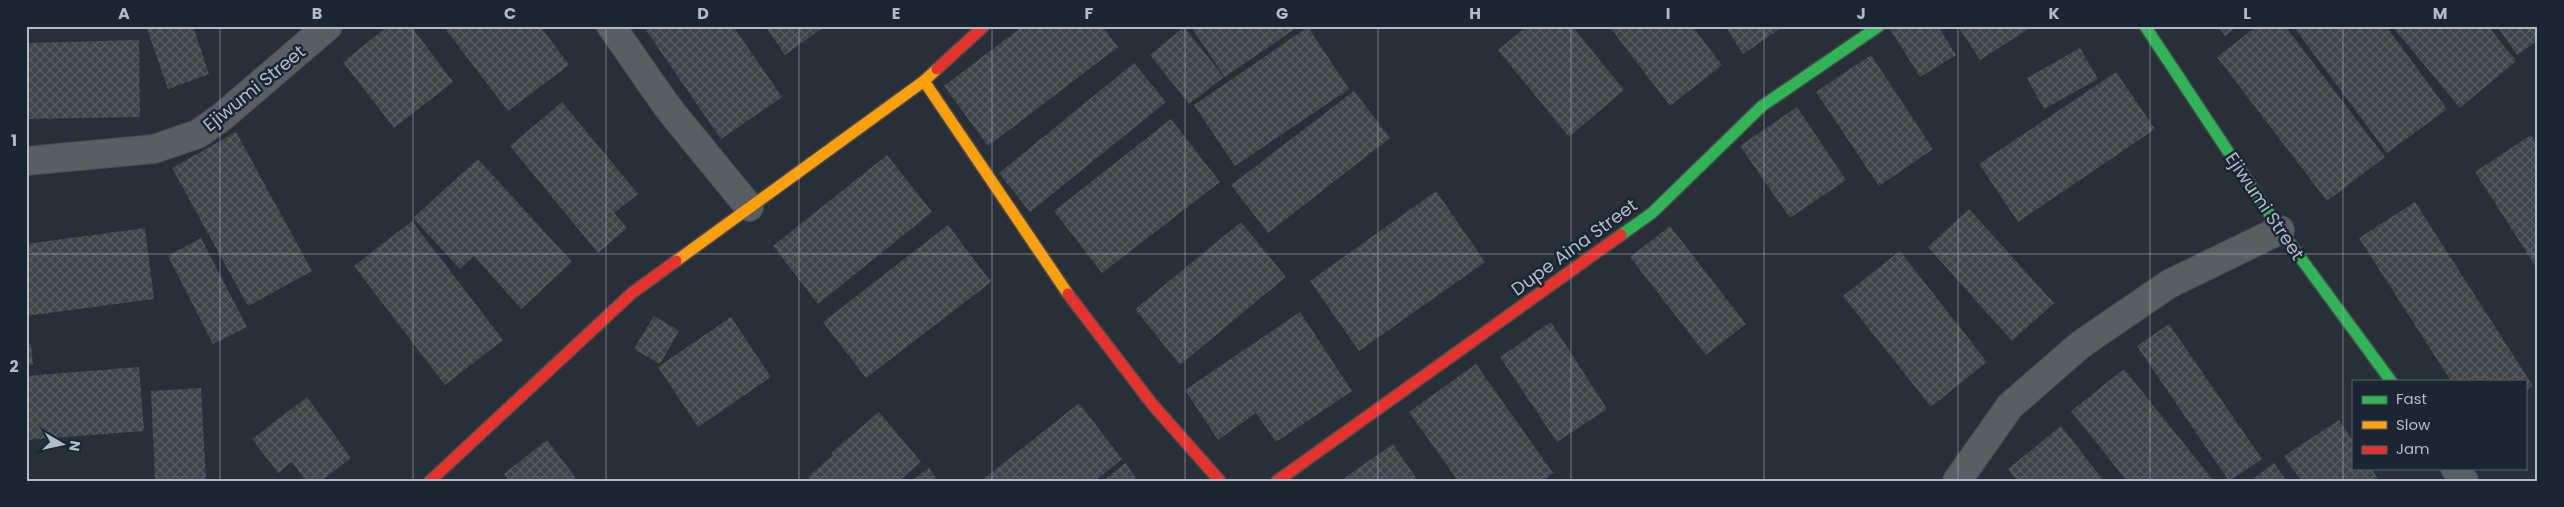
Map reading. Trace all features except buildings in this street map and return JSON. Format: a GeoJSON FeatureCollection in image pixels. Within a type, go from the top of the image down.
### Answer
{"type":"FeatureCollection","features":[{"type":"Feature","properties":{"kind":"street","name":"Ejiwumi Street"},"geometry":{"type":"LineString","coordinates":[[26,161],[154,149],[198,134],[223,116],[328,26]]}},
{"type":"Feature","properties":{"kind":"street"},"geometry":{"type":"LineString","coordinates":[[612,26],[669,110],[749,207]]}},
{"type":"Feature","properties":{"kind":"street"},"geometry":{"type":"LineString","coordinates":[[430,481],[632,293],[924,81],[984,26]]}},
{"type":"Feature","properties":{"kind":"street","name":"Dupe Aina Street"},"geometry":{"type":"LineString","coordinates":[[1277,481],[1652,213],[1762,106],[1879,26]]}},
{"type":"Feature","properties":{"kind":"street","name":"Ejiwumi Street"},"geometry":{"type":"LineString","coordinates":[[2145,26],[2280,230],[2390,380]]}},
{"type":"Feature","properties":{"kind":"street"},"geometry":{"type":"LineString","coordinates":[[924,81],[1056,279],[1152,404],[1220,481]]}},
{"type":"Feature","properties":{"kind":"street"},"geometry":{"type":"LineString","coordinates":[[1957,481],[2010,406],[2080,345],[2169,284],[2280,230]]}},
{"type":"Feature","properties":{"kind":"street"},"geometry":{"type":"LineString","coordinates":[[2456,470],[2464,481]]}},
{"type":"Feature","properties":{"kind":"traffic: fast"},"geometry":{"type":"LineString","coordinates":[[1621,235],[1652,213],[1762,106],[1879,26]]}},
{"type":"Feature","properties":{"kind":"traffic: fast"},"geometry":{"type":"LineString","coordinates":[[2145,26],[2280,230],[2390,380]]}},
{"type":"Feature","properties":{"kind":"traffic: slow"},"geometry":{"type":"LineString","coordinates":[[676,261],[924,81],[937,69]]}},
{"type":"Feature","properties":{"kind":"traffic: slow"},"geometry":{"type":"LineString","coordinates":[[924,81],[1068,294]]}},
{"type":"Feature","properties":{"kind":"traffic: jam"},"geometry":{"type":"LineString","coordinates":[[937,69],[984,26]]}},
{"type":"Feature","properties":{"kind":"traffic: jam"},"geometry":{"type":"LineString","coordinates":[[1277,481],[1621,235]]}},
{"type":"Feature","properties":{"kind":"traffic: jam"},"geometry":{"type":"LineString","coordinates":[[430,481],[632,293],[676,261]]}},
{"type":"Feature","properties":{"kind":"traffic: jam"},"geometry":{"type":"LineString","coordinates":[[1068,294],[1152,404],[1220,481]]}}]}
